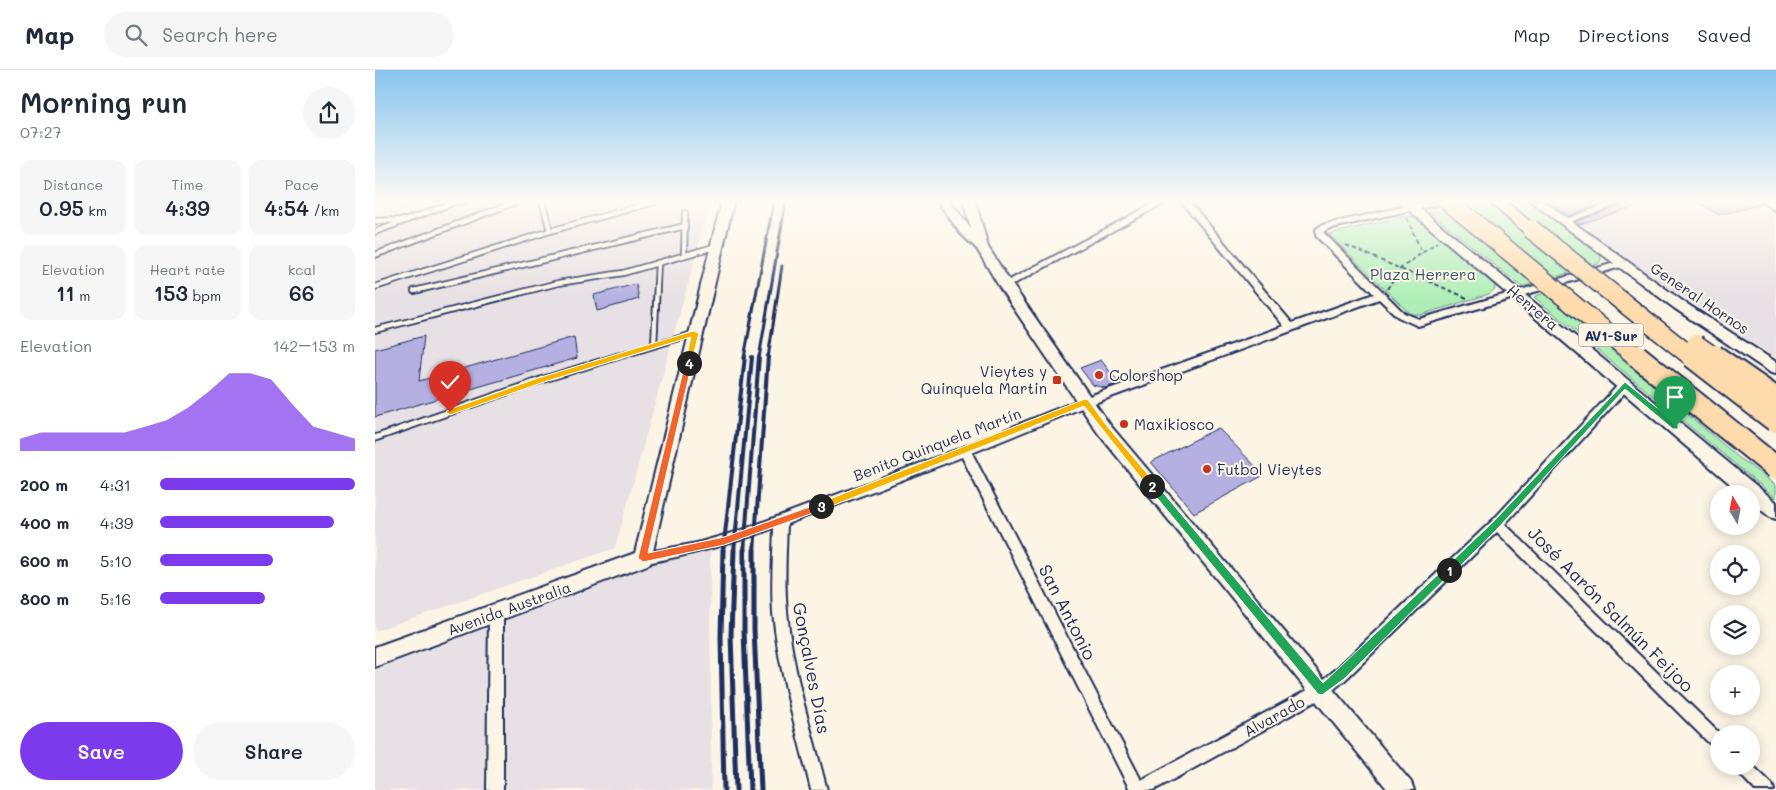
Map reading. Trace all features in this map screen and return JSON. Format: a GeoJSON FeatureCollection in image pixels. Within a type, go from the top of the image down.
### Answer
{"type":"FeatureCollection","features":[{"type":"Feature","properties":{"kind":"highway","name":"AV1-Sur"},"geometry":{"type":"LineString","coordinates":[[1488,234],[1674,387],[1776,468]]}},
{"type":"Feature","properties":{"kind":"highway","name":"AV1-Sur"},"geometry":{"type":"LineString","coordinates":[[1537,234],[1643,320],[1776,422]]}},
{"type":"Feature","properties":{"kind":"highway"},"geometry":{"type":"LineString","coordinates":[[1538,234],[1776,399]]}},
{"type":"Feature","properties":{"kind":"main road"},"geometry":{"type":"LineString","coordinates":[[643,558],[720,234]]}},
{"type":"Feature","properties":{"kind":"main road"},"geometry":{"type":"LineString","coordinates":[[968,234],[982,247],[1005,285],[1104,429],[1403,790]]}},
{"type":"Feature","properties":{"kind":"main road"},"geometry":{"type":"LineString","coordinates":[[978,234],[982,247]]}},
{"type":"Feature","properties":{"kind":"main road","name":"General Hornos"},"geometry":{"type":"LineString","coordinates":[[1581,234],[1621,264],[1776,369]]}},
{"type":"Feature","properties":{"kind":"main road","name":"Herrera"},"geometry":{"type":"LineString","coordinates":[[1445,235],[1776,512]]}},
{"type":"Feature","properties":{"kind":"main road","name":"Avenida Australia"},"geometry":{"type":"LineString","coordinates":[[375,657],[643,558]]}},
{"type":"Feature","properties":{"kind":"street"},"geometry":{"type":"LineString","coordinates":[[1005,285],[1102,234]]}},
{"type":"Feature","properties":{"kind":"street"},"geometry":{"type":"LineString","coordinates":[[1212,234],[1290,327]]}},
{"type":"Feature","properties":{"kind":"street"},"geometry":{"type":"LineString","coordinates":[[1319,234],[1401,315],[1418,323],[1621,264]]}},
{"type":"Feature","properties":{"kind":"street","name":"Benito Quinquela Martín"},"geometry":{"type":"LineString","coordinates":[[643,558],[711,544],[781,521],[965,451],[1085,402],[1380,295]]}},
{"type":"Feature","properties":{"kind":"street","name":"Alvarado"},"geometry":{"type":"LineString","coordinates":[[1138,790],[1322,690],[1340,675],[1497,524],[1625,385]]}},
{"type":"Feature","properties":{"kind":"street","name":"San Antonio"},"geometry":{"type":"LineString","coordinates":[[965,451],[1138,790]]}},
{"type":"Feature","properties":{"kind":"street","name":"Gonçalves Días"},"geometry":{"type":"LineString","coordinates":[[781,521],[780,621],[789,670],[819,790]]}},
{"type":"Feature","properties":{"kind":"street","name":"José Aarón Salmún Feijoo"},"geometry":{"type":"LineString","coordinates":[[1497,524],[1710,734]]}},
{"type":"Feature","properties":{"kind":"street"},"geometry":{"type":"LineString","coordinates":[[495,790],[496,613]]}},
{"type":"Feature","properties":{"kind":"street"},"geometry":{"type":"LineString","coordinates":[[1751,775],[1766,790]]}},
{"type":"Feature","properties":{"kind":"lane"},"geometry":{"type":"LineString","coordinates":[[375,255],[432,234]]}},
{"type":"Feature","properties":{"kind":"lane"},"geometry":{"type":"LineString","coordinates":[[375,286],[542,234]]}},
{"type":"Feature","properties":{"kind":"lane"},"geometry":{"type":"LineString","coordinates":[[414,291],[653,234]]}},
{"type":"Feature","properties":{"kind":"lane"},"geometry":{"type":"LineString","coordinates":[[685,234],[685,255]]}},
{"type":"Feature","properties":{"kind":"lane"},"geometry":{"type":"LineString","coordinates":[[375,330],[541,286],[571,280],[612,276],[717,246]]}},
{"type":"Feature","properties":{"kind":"lane"},"geometry":{"type":"LineString","coordinates":[[655,345],[658,263]]}},
{"type":"Feature","properties":{"kind":"lane"},"geometry":{"type":"LineString","coordinates":[[375,438],[541,380],[696,333]]}},
{"type":"Feature","properties":{"kind":"path"},"geometry":{"type":"LineString","coordinates":[[1414,234],[1422,253]]}},
{"type":"Feature","properties":{"kind":"path"},"geometry":{"type":"LineString","coordinates":[[1380,295],[1385,291],[1400,269],[1445,235]]}},
{"type":"Feature","properties":{"kind":"path"},"geometry":{"type":"LineString","coordinates":[[1326,242],[1336,240],[1483,305]]}},
{"type":"Feature","properties":{"kind":"shaded area"},"geometry":{"type":"Polygon","coordinates":[[[375,234],[702,234],[615,548],[375,631],[375,234]]]}},
{"type":"Feature","properties":{"kind":"shaded area"},"geometry":{"type":"Polygon","coordinates":[[[1593,234],[1776,234],[1776,358],[1660,282],[1593,234]]]}},
{"type":"Feature","properties":{"kind":"shaded area"},"geometry":{"type":"Polygon","coordinates":[[[710,539],[711,790],[375,790],[375,660],[710,539]]]}},
{"type":"Feature","properties":{"kind":"green space","name":"Plaza Herrera"},"geometry":{"type":"Polygon","coordinates":[[[1329,234],[1435,234],[1495,283],[1495,289],[1489,294],[1420,315],[1412,314],[1329,234]]]}},
{"type":"Feature","properties":{"kind":"green space"},"geometry":{"type":"Polygon","coordinates":[[[1456,234],[1572,234],[1600,255],[1601,260],[1598,264],[1522,287],[1456,234]]]}},
{"type":"Feature","properties":{"kind":"green space"},"geometry":{"type":"Polygon","coordinates":[[[1544,293],[1738,457],[1776,485],[1776,498],[1534,297],[1544,293]]]}},
{"type":"Feature","properties":{"kind":"building"},"geometry":{"type":"Polygon","coordinates":[[[636,284],[639,299],[597,311],[594,295],[636,284]]]}},
{"type":"Feature","properties":{"kind":"building"},"geometry":{"type":"Polygon","coordinates":[[[424,336],[419,381],[574,337],[577,358],[375,417],[375,349],[424,336]]]}},
{"type":"Feature","properties":{"kind":"building","name":"Colorshop"},"geometry":{"type":"Polygon","coordinates":[[[1101,360],[1119,383],[1105,388],[1093,385],[1080,368],[1101,360]]]}},
{"type":"Feature","properties":{"kind":"building","name":"Futbol Vieytes"},"geometry":{"type":"Polygon","coordinates":[[[1218,428],[1264,475],[1194,513],[1151,462],[1218,428]]]}},
{"type":"Feature","properties":{"kind":"railway"},"geometry":{"type":"LineString","coordinates":[[744,358],[768,234]]}},
{"type":"Feature","properties":{"kind":"railway"},"geometry":{"type":"LineString","coordinates":[[759,358],[780,234]]}},
{"type":"Feature","properties":{"kind":"railway"},"geometry":{"type":"LineString","coordinates":[[768,358],[782,266]]}},
{"type":"Feature","properties":{"kind":"railway"},"geometry":{"type":"LineString","coordinates":[[723,552],[745,356]]}},
{"type":"Feature","properties":{"kind":"railway"},"geometry":{"type":"LineString","coordinates":[[744,552],[759,356]]}},
{"type":"Feature","properties":{"kind":"railway"},"geometry":{"type":"LineString","coordinates":[[754,552],[768,356]]}},
{"type":"Feature","properties":{"kind":"railway"},"geometry":{"type":"LineString","coordinates":[[734,552],[752,357]]}},
{"type":"Feature","properties":{"kind":"railway"},"geometry":{"type":"LineString","coordinates":[[723,550],[721,637],[724,790]]}},
{"type":"Feature","properties":{"kind":"railway"},"geometry":{"type":"LineString","coordinates":[[734,550],[731,634],[736,790]]}},
{"type":"Feature","properties":{"kind":"railway"},"geometry":{"type":"LineString","coordinates":[[744,552],[744,631],[750,790]]}},
{"type":"Feature","properties":{"kind":"railway"},"geometry":{"type":"LineString","coordinates":[[754,552],[754,629],[761,790]]}},
{"type":"Feature","properties":{"kind":"place","name":"Colorshop"},"geometry":{"type":"Point","coordinates":[1099,375]}},
{"type":"Feature","properties":{"kind":"place","name":"Vieytes y Quinquela Martin"},"geometry":{"type":"Point","coordinates":[1057,380]}},
{"type":"Feature","properties":{"kind":"place","name":"Maxikiosco"},"geometry":{"type":"Point","coordinates":[1124,424]}},
{"type":"Feature","properties":{"kind":"place","name":"Futbol Vieytes"},"geometry":{"type":"Point","coordinates":[1207,469]}},
{"type":"Feature","properties":{"kind":"route"},"geometry":{"type":"LineString","coordinates":[[450,412],[541,380],[696,333],[643,558],[697,548],[740,536],[965,451],[1085,402],[1104,429],[1322,690],[1340,675],[1497,524],[1625,385],[1675,427]]}}]}
